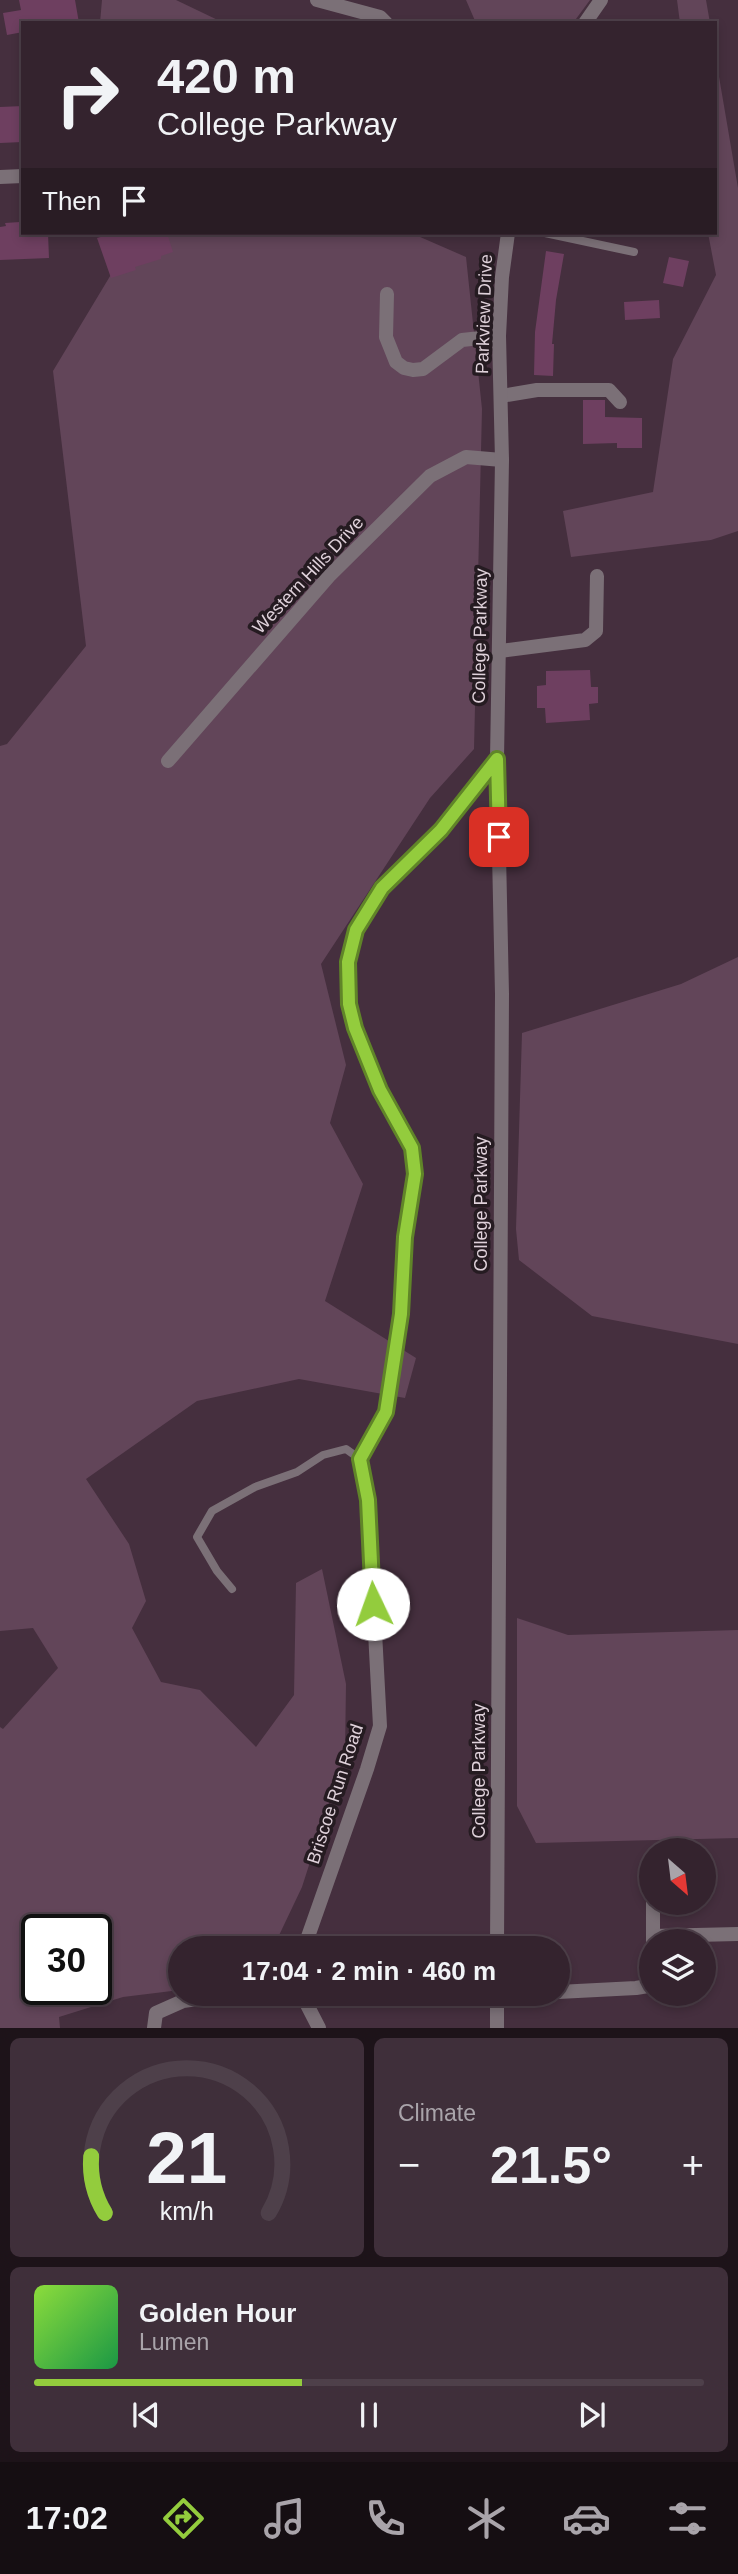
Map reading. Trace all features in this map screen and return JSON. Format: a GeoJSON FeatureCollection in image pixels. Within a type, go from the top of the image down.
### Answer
{"type":"FeatureCollection","features":[{"type":"Feature","properties":{"kind":"street"},"geometry":{"type":"LineString","coordinates":[[317,0],[380,17],[384,21]]}},
{"type":"Feature","properties":{"kind":"street"},"geometry":{"type":"LineString","coordinates":[[585,21],[601,0]]}},
{"type":"Feature","properties":{"kind":"street"},"geometry":{"type":"LineString","coordinates":[[0,177],[21,176]]}},
{"type":"Feature","properties":{"kind":"street","name":"Parkview Drive"},"geometry":{"type":"LineString","coordinates":[[502,460],[499,336],[508,235]]}},
{"type":"Feature","properties":{"kind":"street"},"geometry":{"type":"LineString","coordinates":[[387,294],[386,337],[396,362],[404,368],[422,369],[462,340],[499,336]]}},
{"type":"Feature","properties":{"kind":"street","name":"Parkview Drive"},"geometry":{"type":"LineString","coordinates":[[501,396],[537,390],[609,390],[621,402]]}},
{"type":"Feature","properties":{"kind":"street","name":"Western Hills Drive"},"geometry":{"type":"LineString","coordinates":[[168,761],[330,575],[430,476],[466,457],[502,460]]}},
{"type":"Feature","properties":{"kind":"street","name":"College Parkway"},"geometry":{"type":"LineString","coordinates":[[497,1936],[502,995],[497,759],[502,460]]}},
{"type":"Feature","properties":{"kind":"street"},"geometry":{"type":"LineString","coordinates":[[500,651],[584,640],[596,631],[597,576]]}},
{"type":"Feature","properties":{"kind":"street"},"geometry":{"type":"LineString","coordinates":[[360,1459],[386,1412],[401,1314],[405,1237],[415,1174],[412,1148],[380,1090],[355,1028],[349,1004],[348,962],[356,930],[382,888],[441,830],[497,759]]}},
{"type":"Feature","properties":{"kind":"street","name":"Briscoe Run Road"},"geometry":{"type":"LineString","coordinates":[[308,1936],[380,1727],[368,1500],[360,1459]]}},
{"type":"Feature","properties":{"kind":"street"},"geometry":{"type":"LineString","coordinates":[[716,1935],[738,1934]]}},
{"type":"Feature","properties":{"kind":"street"},"geometry":{"type":"LineString","coordinates":[[570,1991],[639,1988]]}},
{"type":"Feature","properties":{"kind":"street"},"geometry":{"type":"LineString","coordinates":[[154,2028],[156,2013],[172,2006]]}},
{"type":"Feature","properties":{"kind":"street"},"geometry":{"type":"LineString","coordinates":[[307,2006],[318,2028]]}},
{"type":"Feature","properties":{"kind":"street"},"geometry":{"type":"LineString","coordinates":[[497,2006],[497,2028]]}},
{"type":"Feature","properties":{"kind":"lane"},"geometry":{"type":"LineString","coordinates":[[554,235],[634,252]]}},
{"type":"Feature","properties":{"kind":"lane"},"geometry":{"type":"LineString","coordinates":[[232,1589],[217,1571],[197,1537],[212,1511],[255,1487],[297,1472],[323,1455],[346,1449],[360,1459]]}},
{"type":"Feature","properties":{"kind":"shaded area"},"geometry":{"type":"Polygon","coordinates":[[[102,0],[176,0],[220,21],[100,21],[102,0]]]}},
{"type":"Feature","properties":{"kind":"shaded area"},"geometry":{"type":"Polygon","coordinates":[[[466,0],[590,0],[574,21],[475,21],[466,0]]]}},
{"type":"Feature","properties":{"kind":"shaded area"},"geometry":{"type":"Polygon","coordinates":[[[677,0],[706,0],[710,21],[680,21],[677,0]]]}},
{"type":"Feature","properties":{"kind":"shaded area"},"geometry":{"type":"Polygon","coordinates":[[[717,65],[738,188],[738,531],[711,540],[571,557],[563,511],[653,492],[673,359],[716,275],[708,235],[717,235],[717,65]]]}},
{"type":"Feature","properties":{"kind":"shaded area"},"geometry":{"type":"Polygon","coordinates":[[[135,235],[416,235],[466,257],[482,409],[474,749],[430,798],[321,964],[346,1065],[330,1123],[363,1184],[325,1301],[416,1358],[405,1398],[299,1379],[197,1401],[86,1479],[129,1544],[146,1601],[132,1628],[161,1682],[200,1690],[256,1747],[294,1695],[296,1583],[322,1569],[346,1684],[345,1753],[302,1887],[279,1936],[168,1936],[168,1991],[112,2000],[112,1914],[21,1914],[21,2005],[97,2005],[59,2017],[60,2028],[0,2028],[0,1727],[3,1729],[58,1668],[33,1628],[0,1631],[0,746],[7,744],[86,646],[53,371],[135,235]]]}},
{"type":"Feature","properties":{"kind":"shaded area"},"geometry":{"type":"Polygon","coordinates":[[[738,957],[738,1344],[592,1316],[519,1260],[516,1229],[522,1033],[681,984],[738,957]]]}},
{"type":"Feature","properties":{"kind":"shaded area"},"geometry":{"type":"Polygon","coordinates":[[[517,1618],[568,1635],[738,1630],[738,1838],[639,1838],[639,1840],[536,1843],[517,1806],[517,1618]]]}},
{"type":"Feature","properties":{"kind":"building"},"geometry":{"type":"Polygon","coordinates":[[[19,0],[75,0],[79,21],[21,21],[21,32],[7,35],[3,13],[21,10],[19,0]]]}},
{"type":"Feature","properties":{"kind":"building"},"geometry":{"type":"Polygon","coordinates":[[[21,106],[21,142],[0,143],[0,107],[21,106]]]}},
{"type":"Feature","properties":{"kind":"building"},"geometry":{"type":"Polygon","coordinates":[[[20,222],[21,235],[48,235],[49,258],[0,260],[0,227],[6,226],[5,223],[20,222]]]}},
{"type":"Feature","properties":{"kind":"building"},"geometry":{"type":"Polygon","coordinates":[[[107,235],[168,235],[173,252],[161,256],[161,259],[135,267],[136,270],[111,278],[97,238],[107,235]]]}},
{"type":"Feature","properties":{"kind":"building"},"geometry":{"type":"Polygon","coordinates":[[[546,251],[564,254],[552,344],[553,376],[534,375],[535,332],[546,251]]]}},
{"type":"Feature","properties":{"kind":"building"},"geometry":{"type":"Polygon","coordinates":[[[669,257],[689,261],[683,287],[663,283],[669,257]]]}},
{"type":"Feature","properties":{"kind":"building"},"geometry":{"type":"Polygon","coordinates":[[[659,300],[660,318],[625,320],[624,302],[659,300]]]}},
{"type":"Feature","properties":{"kind":"building"},"geometry":{"type":"Polygon","coordinates":[[[583,400],[605,400],[605,417],[642,418],[642,448],[617,448],[617,443],[583,444],[583,400]]]}},
{"type":"Feature","properties":{"kind":"building"},"geometry":{"type":"Polygon","coordinates":[[[590,670],[591,687],[598,687],[598,703],[589,704],[590,720],[546,723],[545,708],[537,708],[537,686],[546,685],[546,671],[590,670]]]}},
{"type":"Feature","properties":{"kind":"route"},"geometry":{"type":"LineString","coordinates":[[373,1604],[368,1500],[360,1459],[386,1412],[401,1314],[405,1237],[415,1174],[412,1148],[380,1090],[355,1028],[349,1004],[348,962],[356,930],[382,888],[441,830],[497,759],[499,837]]}}]}
